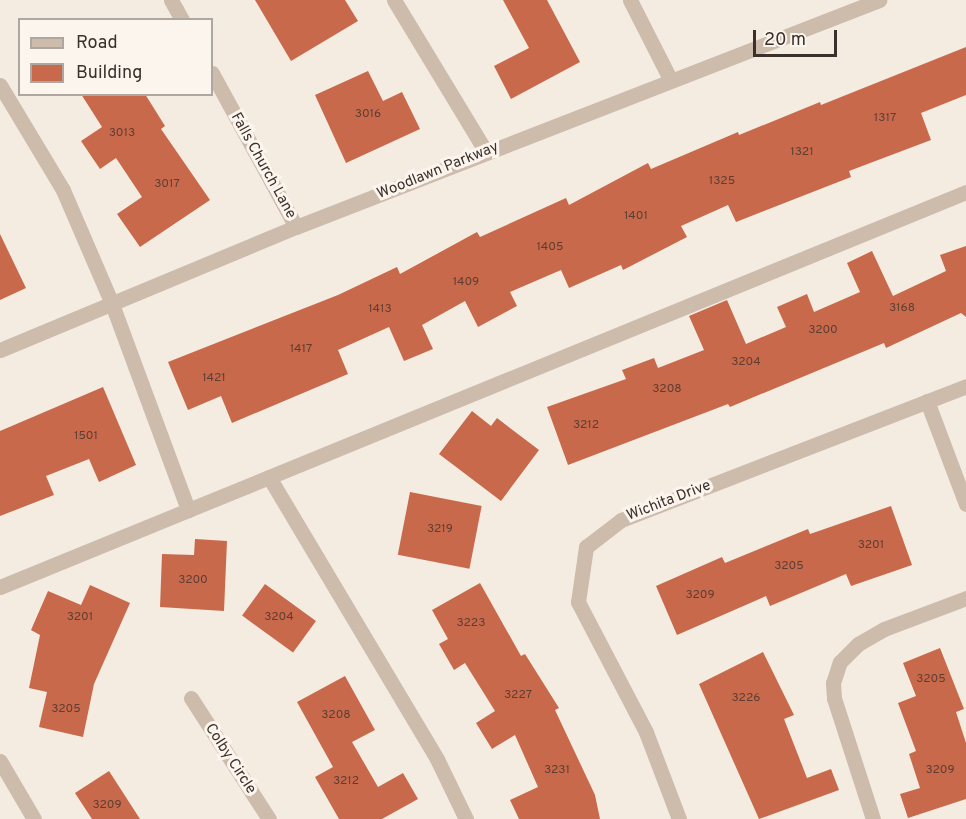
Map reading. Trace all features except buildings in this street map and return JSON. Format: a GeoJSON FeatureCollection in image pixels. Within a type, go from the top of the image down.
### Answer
{"type":"FeatureCollection","features":[{"type":"Feature","properties":{"kind":"street"},"geometry":{"type":"LineString","coordinates":[[171,0],[181,18]]}},
{"type":"Feature","properties":{"kind":"street"},"geometry":{"type":"LineString","coordinates":[[394,0],[486,152]]}},
{"type":"Feature","properties":{"kind":"street"},"geometry":{"type":"LineString","coordinates":[[630,0],[670,79]]}},
{"type":"Feature","properties":{"kind":"street","name":"Woodlawn Parkway"},"geometry":{"type":"LineString","coordinates":[[0,350],[296,227],[670,79],[844,6],[879,0]]}},
{"type":"Feature","properties":{"kind":"street","name":"Falls Church Lane"},"geometry":{"type":"LineString","coordinates":[[213,75],[296,227]]}},
{"type":"Feature","properties":{"kind":"street"},"geometry":{"type":"LineString","coordinates":[[0,85],[63,190],[112,304],[188,510]]}},
{"type":"Feature","properties":{"kind":"street"},"geometry":{"type":"LineString","coordinates":[[0,587],[966,192]]}},
{"type":"Feature","properties":{"kind":"street","name":"Wichita Drive"},"geometry":{"type":"LineString","coordinates":[[679,819],[646,732],[578,602],[586,547],[621,520],[966,386]]}},
{"type":"Feature","properties":{"kind":"street"},"geometry":{"type":"LineString","coordinates":[[927,401],[966,504]]}},
{"type":"Feature","properties":{"kind":"street"},"geometry":{"type":"LineString","coordinates":[[269,477],[437,759],[466,819]]}},
{"type":"Feature","properties":{"kind":"street"},"geometry":{"type":"LineString","coordinates":[[873,819],[834,698],[833,683],[840,662],[858,644],[884,629],[966,598]]}},
{"type":"Feature","properties":{"kind":"street","name":"Colby Circle"},"geometry":{"type":"LineString","coordinates":[[191,698],[269,819]]}},
{"type":"Feature","properties":{"kind":"street"},"geometry":{"type":"LineString","coordinates":[[0,761],[34,819]]}}]}
